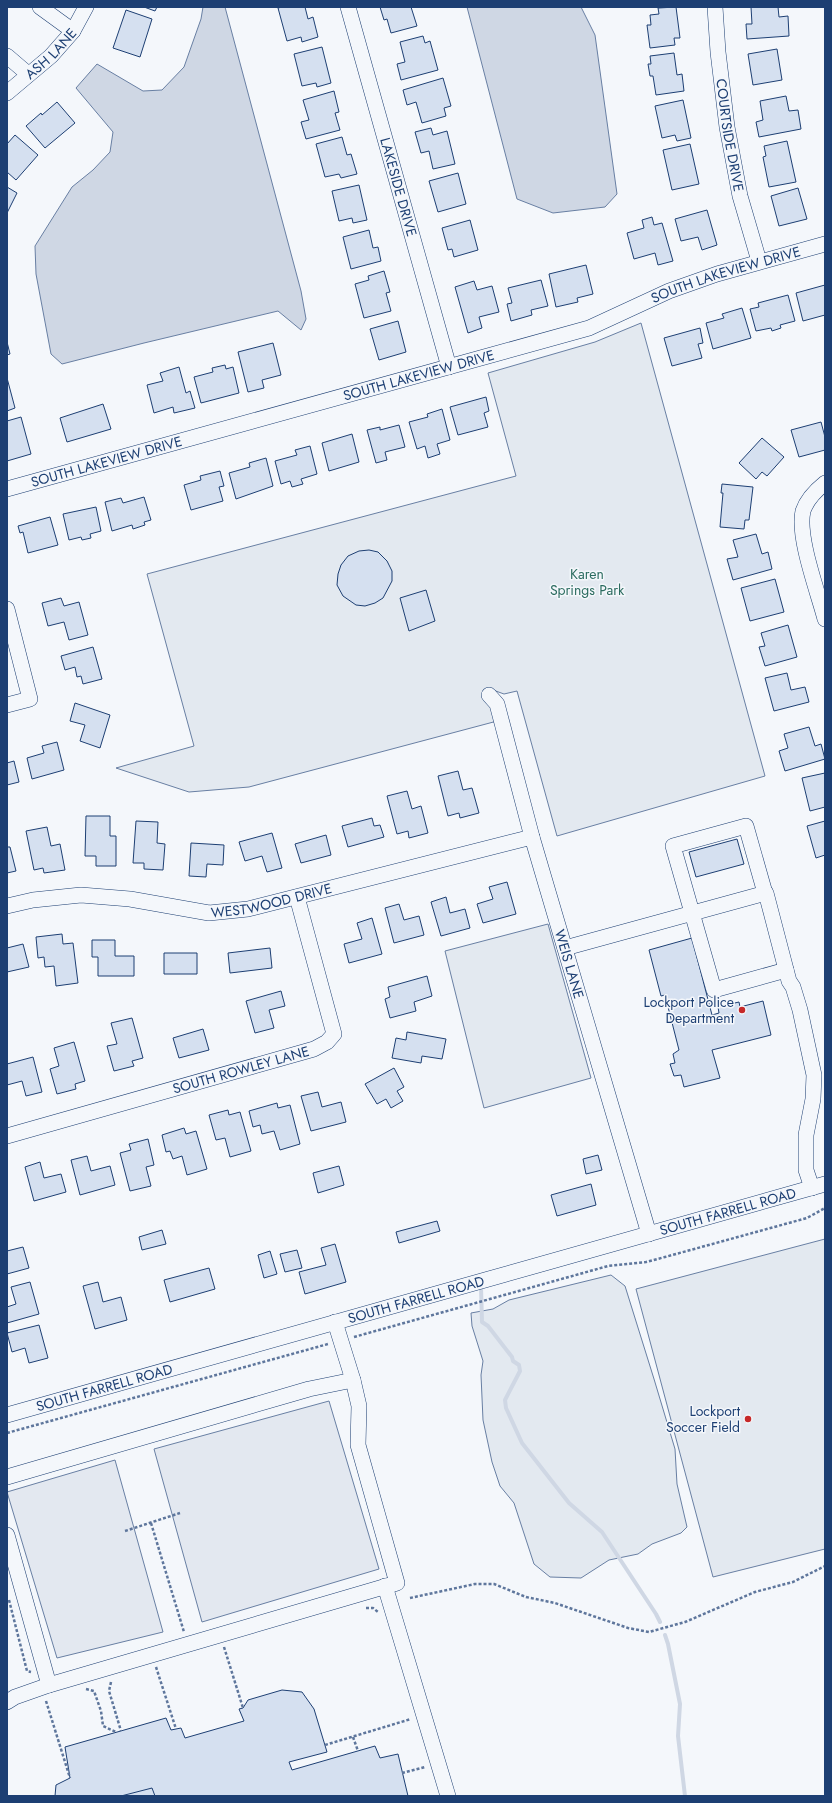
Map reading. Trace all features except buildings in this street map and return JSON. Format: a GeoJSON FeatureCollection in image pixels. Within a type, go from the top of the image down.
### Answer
{"type":"FeatureCollection","features":[{"type":"Feature","properties":{"kind":"street"},"geometry":{"type":"LineString","coordinates":[[40,7],[73,31]]}},
{"type":"Feature","properties":{"kind":"street","name":"ASH LANE"},"geometry":{"type":"LineString","coordinates":[[7,93],[51,56],[73,31],[86,7]]}},
{"type":"Feature","properties":{"kind":"street","name":"LAKESIDE DRIVE"},"geometry":{"type":"LineString","coordinates":[[348,7],[450,367]]}},
{"type":"Feature","properties":{"kind":"street","name":"COURTSIDE DRIVE"},"geometry":{"type":"LineString","coordinates":[[715,7],[718,52],[727,127],[740,196],[759,261]]}},
{"type":"Feature","properties":{"kind":"street"},"geometry":{"type":"LineString","coordinates":[[7,56],[28,74]]}},
{"type":"Feature","properties":{"kind":"street","name":"SOUTH LAKEVIEW DRIVE"},"geometry":{"type":"LineString","coordinates":[[7,490],[589,328],[669,291],[759,261],[825,244]]}},
{"type":"Feature","properties":{"kind":"street"},"geometry":{"type":"LineString","coordinates":[[825,483],[812,493],[803,512],[802,536],[825,619]]}},
{"type":"Feature","properties":{"kind":"street"},"geometry":{"type":"LineString","coordinates":[[7,610],[30,699],[7,705]]}},
{"type":"Feature","properties":{"kind":"street","name":"WEIS LANE"},"geometry":{"type":"LineString","coordinates":[[490,695],[497,704],[532,837],[649,1234]]}},
{"type":"Feature","properties":{"kind":"street"},"geometry":{"type":"LineString","coordinates":[[787,976],[714,990],[673,846],[746,826],[787,976],[793,987],[814,1075],[814,1099],[806,1135],[806,1170],[818,1186]]}},
{"type":"Feature","properties":{"kind":"street","name":"WESTWOOD DRIVE"},"geometry":{"type":"LineString","coordinates":[[7,906],[33,900],[81,896],[130,899],[210,912],[248,909],[532,837]]}},
{"type":"Feature","properties":{"kind":"street"},"geometry":{"type":"LineString","coordinates":[[565,948],[765,893]]}},
{"type":"Feature","properties":{"kind":"street","name":"SOUTH ROWLEY LANE"},"geometry":{"type":"LineString","coordinates":[[7,1136],[314,1049],[327,1042],[334,1034],[297,897]]}},
{"type":"Feature","properties":{"kind":"street","name":"SOUTH FARRELL ROAD"},"geometry":{"type":"LineString","coordinates":[[7,1415],[818,1186]]}},
{"type":"Feature","properties":{"kind":"street"},"geometry":{"type":"LineString","coordinates":[[7,1702],[15,1697],[51,1692],[397,1583],[358,1445],[359,1406],[336,1322]]}},
{"type":"Feature","properties":{"kind":"street"},"geometry":{"type":"LineString","coordinates":[[8,1472],[309,1389],[353,1380]]}},
{"type":"Feature","properties":{"kind":"street"},"geometry":{"type":"LineString","coordinates":[[7,1535],[51,1692]]}},
{"type":"Feature","properties":{"kind":"street"},"geometry":{"type":"LineString","coordinates":[[385,1586],[448,1796]]}},
{"type":"Feature","properties":{"kind":"path"},"geometry":{"type":"LineString","coordinates":[[7,1433],[341,1341],[511,1292],[608,1266],[646,1262],[807,1218],[825,1208]]}},
{"type":"Feature","properties":{"kind":"path"},"geometry":{"type":"LineString","coordinates":[[125,1531],[180,1513]]}},
{"type":"Feature","properties":{"kind":"path"},"geometry":{"type":"LineString","coordinates":[[151,1523],[185,1636]]}},
{"type":"Feature","properties":{"kind":"path"},"geometry":{"type":"LineString","coordinates":[[410,1598],[475,1584],[494,1584],[526,1597],[555,1603],[628,1628],[649,1632],[685,1622],[754,1592],[794,1582],[825,1566]]}},
{"type":"Feature","properties":{"kind":"path"},"geometry":{"type":"LineString","coordinates":[[8,1597],[27,1671],[35,1674]]}},
{"type":"Feature","properties":{"kind":"path"},"geometry":{"type":"LineString","coordinates":[[360,1607],[373,1608],[384,1615]]}},
{"type":"Feature","properties":{"kind":"path"},"geometry":{"type":"LineString","coordinates":[[217,1648],[231,1644]]}},
{"type":"Feature","properties":{"kind":"path"},"geometry":{"type":"LineString","coordinates":[[224,1646],[243,1708]]}},
{"type":"Feature","properties":{"kind":"path"},"geometry":{"type":"LineString","coordinates":[[149,1668],[163,1664]]}},
{"type":"Feature","properties":{"kind":"path"},"geometry":{"type":"LineString","coordinates":[[156,1666],[176,1729]]}},
{"type":"Feature","properties":{"kind":"path"},"geometry":{"type":"LineString","coordinates":[[114,1678],[109,1684],[109,1691],[121,1731]]}},
{"type":"Feature","properties":{"kind":"path"},"geometry":{"type":"LineString","coordinates":[[79,1691],[85,1689],[94,1691],[102,1711],[103,1726],[116,1732]]}},
{"type":"Feature","properties":{"kind":"path"},"geometry":{"type":"LineString","coordinates":[[39,1703],[46,1700],[51,1692]]}},
{"type":"Feature","properties":{"kind":"path"},"geometry":{"type":"LineString","coordinates":[[46,1700],[70,1778]]}},
{"type":"Feature","properties":{"kind":"path"},"geometry":{"type":"LineString","coordinates":[[325,1745],[418,1717]]}},
{"type":"Feature","properties":{"kind":"path"},"geometry":{"type":"LineString","coordinates":[[353,1737],[358,1751]]}},
{"type":"Feature","properties":{"kind":"path"},"geometry":{"type":"LineString","coordinates":[[402,1773],[432,1766]]}},
{"type":"Feature","properties":{"kind":"green space","name":"Karen Springs Park"},"geometry":{"type":"Polygon","coordinates":[[[641,323],[765,776],[557,836],[517,691],[504,694],[493,690],[501,720],[249,787],[189,792],[116,768],[194,746],[147,574],[516,476],[488,373],[595,342],[641,323]]]}},
{"type":"Feature","properties":{"kind":"green space"},"geometry":{"type":"Polygon","coordinates":[[[548,924],[591,1078],[484,1108],[445,951],[548,924]]]}},
{"type":"Feature","properties":{"kind":"green space","name":"Lockport Soccer Field"},"geometry":{"type":"Polygon","coordinates":[[[825,1239],[825,1549],[713,1577],[636,1289],[825,1239]]]}},
{"type":"Feature","properties":{"kind":"green space"},"geometry":{"type":"Polygon","coordinates":[[[611,1275],[625,1286],[654,1379],[675,1449],[677,1484],[687,1527],[681,1533],[652,1544],[638,1554],[609,1560],[581,1578],[550,1577],[534,1564],[514,1503],[500,1486],[492,1462],[483,1420],[481,1375],[483,1361],[472,1326],[471,1313],[493,1309],[509,1300],[611,1275]]]}},
{"type":"Feature","properties":{"kind":"shaded area"},"geometry":{"type":"Polygon","coordinates":[[[203,7],[225,7],[301,291],[306,319],[301,330],[278,311],[62,364],[51,354],[36,274],[35,246],[72,187],[93,170],[110,152],[113,132],[76,88],[97,64],[143,91],[162,90],[184,67],[201,19],[203,7]]]}},
{"type":"Feature","properties":{"kind":"shaded area"},"geometry":{"type":"Polygon","coordinates":[[[467,7],[581,7],[595,35],[617,194],[605,207],[553,213],[517,199],[467,7]]]}},
{"type":"Feature","properties":{"kind":"shaded area"},"geometry":{"type":"Polygon","coordinates":[[[329,1401],[379,1569],[202,1622],[154,1449],[329,1401]]]}},
{"type":"Feature","properties":{"kind":"shaded area"},"geometry":{"type":"Polygon","coordinates":[[[115,1460],[163,1632],[57,1658],[7,1492],[115,1460]]]}},
{"type":"Feature","properties":{"kind":"waterway"},"geometry":{"type":"LineString","coordinates":[[481,1287],[482,1322],[488,1326],[512,1357],[513,1361],[519,1365],[520,1371],[505,1400],[506,1408],[522,1443],[569,1503],[602,1532],[660,1622]]}},
{"type":"Feature","properties":{"kind":"waterway"},"geometry":{"type":"LineString","coordinates":[[665,1635],[680,1704],[678,1736],[685,1796]]}},
{"type":"Feature","properties":{"kind":"place","name":"Lockport Police Department"},"geometry":{"type":"Point","coordinates":[742,1010]}},
{"type":"Feature","properties":{"kind":"place","name":"Lockport Soccer Field"},"geometry":{"type":"Point","coordinates":[748,1419]}}]}
